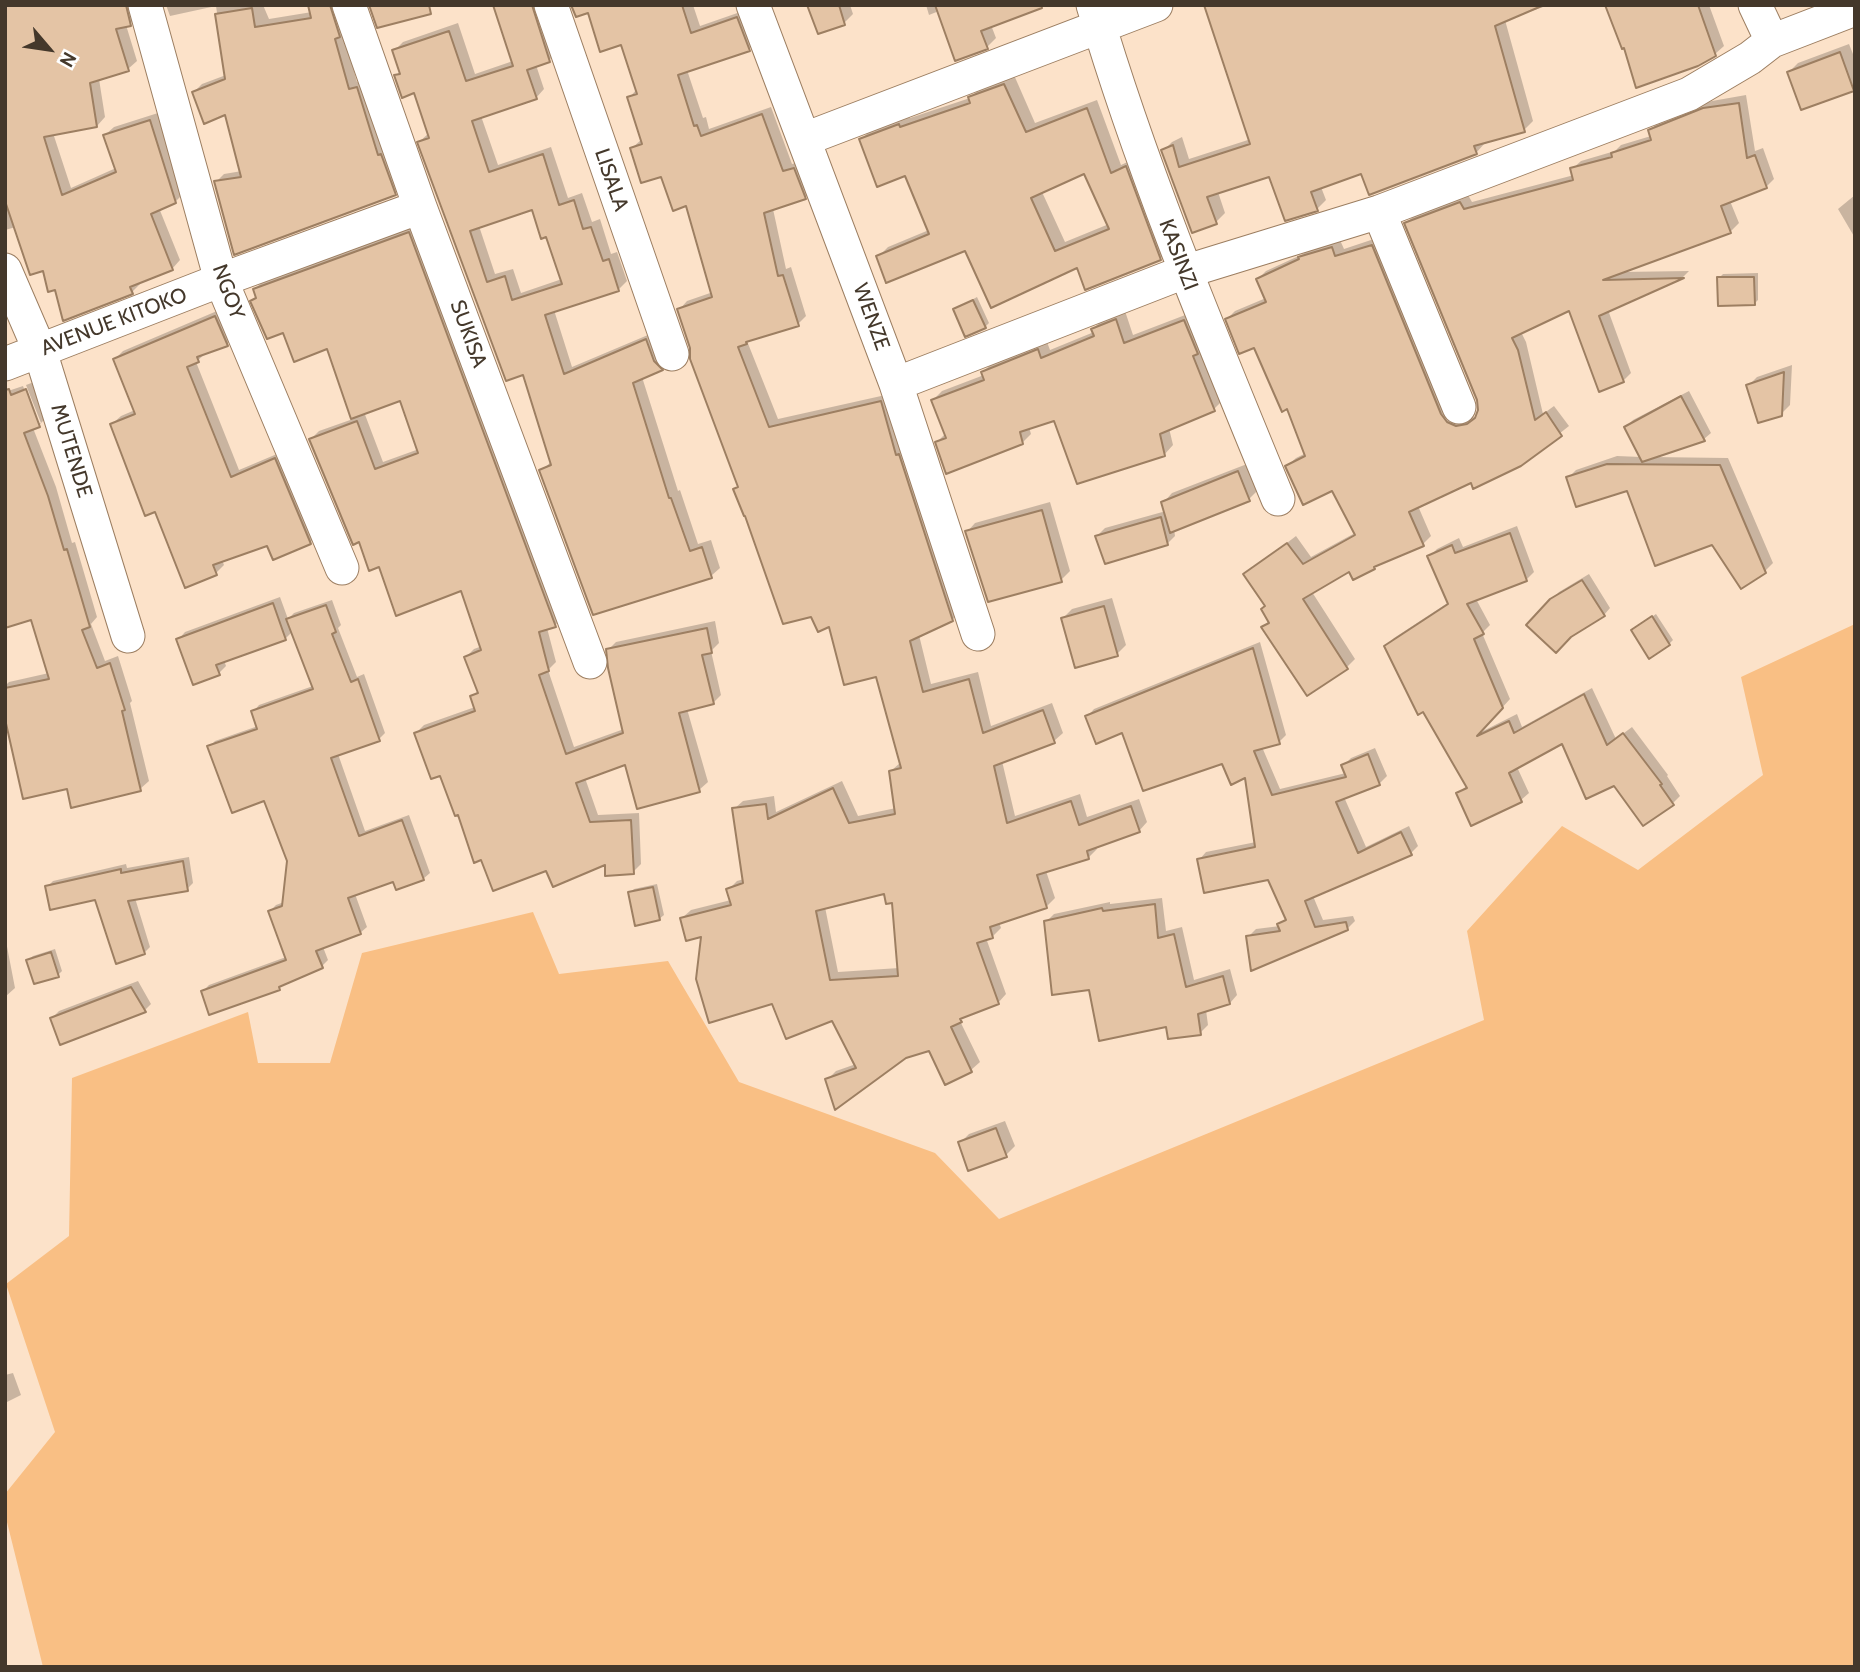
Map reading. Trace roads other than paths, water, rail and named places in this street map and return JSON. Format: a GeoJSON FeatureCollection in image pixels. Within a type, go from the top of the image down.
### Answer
{"type":"FeatureCollection","features":[{"type":"Feature","properties":{"kind":"street","name":"NGOY"},"geometry":{"type":"LineString","coordinates":[[145,5],[222,280],[342,568]]}},
{"type":"Feature","properties":{"kind":"street","name":"SUKISA"},"geometry":{"type":"LineString","coordinates":[[349,5],[420,207],[590,662]]}},
{"type":"Feature","properties":{"kind":"street","name":"LISALA"},"geometry":{"type":"LineString","coordinates":[[551,5],[672,354]]}},
{"type":"Feature","properties":{"kind":"street","name":"WENZE"},"geometry":{"type":"LineString","coordinates":[[753,5],[896,384],[978,634]]}},
{"type":"Feature","properties":{"kind":"street"},"geometry":{"type":"LineString","coordinates":[[805,139],[1096,15],[1156,5]]}},
{"type":"Feature","properties":{"kind":"street"},"geometry":{"type":"LineString","coordinates":[[1755,5],[1772,41]]}},
{"type":"Feature","properties":{"kind":"street"},"geometry":{"type":"LineString","coordinates":[[896,384],[1184,272],[1379,212],[1689,94],[1750,58],[1772,41],[1855,9]]}},
{"type":"Feature","properties":{"kind":"street","name":"KASINZI"},"geometry":{"type":"LineString","coordinates":[[1096,15],[1117,88],[1184,272],[1278,499]]}},
{"type":"Feature","properties":{"kind":"street","name":"AVENUE KITOKO"},"geometry":{"type":"LineString","coordinates":[[5,364],[420,207]]}},
{"type":"Feature","properties":{"kind":"street"},"geometry":{"type":"LineString","coordinates":[[1379,212],[1459,407]]}},
{"type":"Feature","properties":{"kind":"street","name":"MUTENDE"},"geometry":{"type":"LineString","coordinates":[[5,270],[40,351],[128,636]]}}]}
